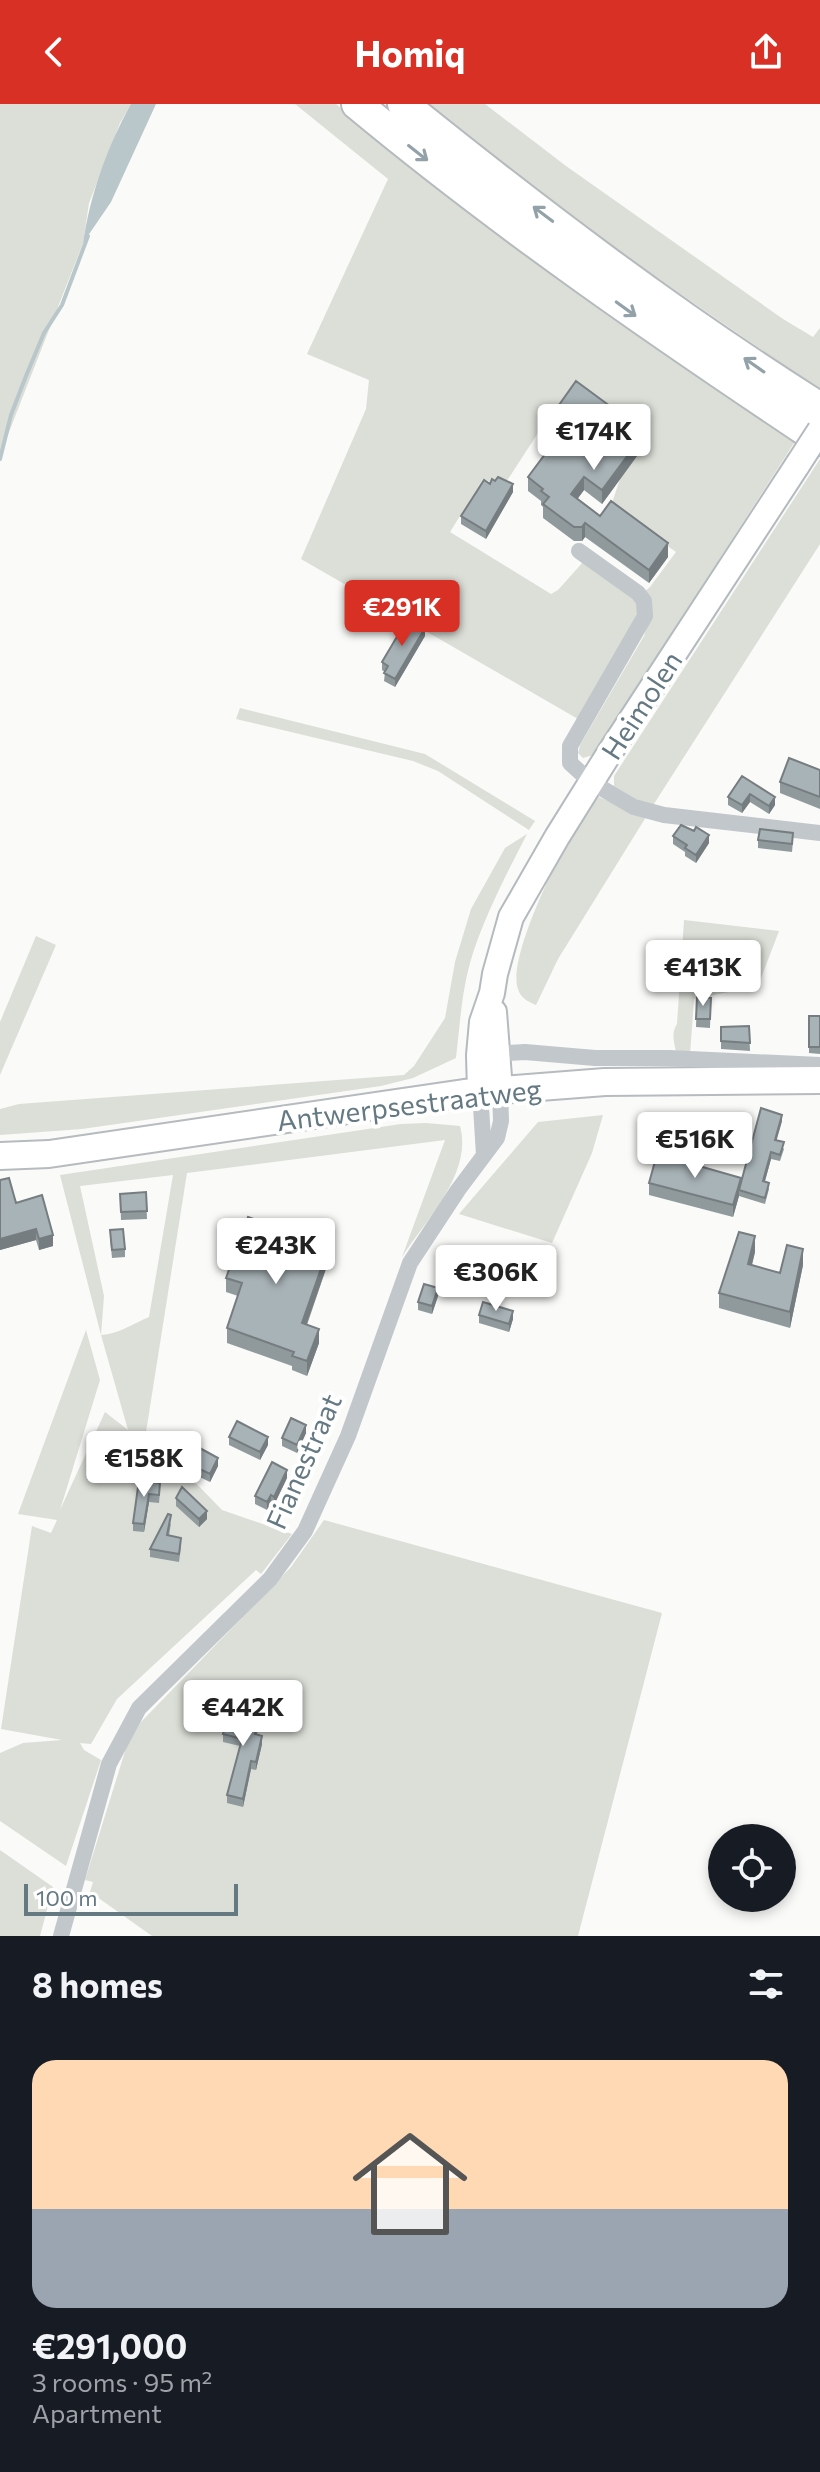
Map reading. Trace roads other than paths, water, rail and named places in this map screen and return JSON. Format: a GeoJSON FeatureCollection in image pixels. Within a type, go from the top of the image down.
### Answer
{"type":"FeatureCollection","features":[{"type":"Feature","properties":{"kind":"highway"},"geometry":{"type":"LineString","coordinates":[[357,104],[572,271],[676,345],[820,440]]}},
{"type":"Feature","properties":{"kind":"highway"},"geometry":{"type":"LineString","coordinates":[[403,104],[584,245],[820,408]]}},
{"type":"Feature","properties":{"kind":"main road","name":"Antwerpsestraatweg"},"geometry":{"type":"LineString","coordinates":[[0,1156],[49,1154],[490,1090],[605,1082],[820,1080]]}},
{"type":"Feature","properties":{"kind":"street","name":"Heimolen"},"geometry":{"type":"LineString","coordinates":[[490,1090],[488,1054],[492,993],[511,917],[591,782],[820,430]]}},
{"type":"Feature","properties":{"kind":"street"},"geometry":{"type":"LineString","coordinates":[[579,551],[638,593],[644,601],[645,616],[570,746],[570,763],[591,782],[634,807],[664,815],[820,833]]}},
{"type":"Feature","properties":{"kind":"street","name":"Antwerpsestraatweg"},"geometry":{"type":"LineString","coordinates":[[488,1054],[525,1052],[595,1058],[820,1065]]}},
{"type":"Feature","properties":{"kind":"street","name":"Fianestraat"},"geometry":{"type":"LineString","coordinates":[[61,1936],[109,1764],[139,1708],[270,1579],[305,1531],[348,1436],[410,1263],[497,1138],[501,1121],[490,1090]]}},
{"type":"Feature","properties":{"kind":"waterway"},"geometry":{"type":"LineString","coordinates":[[0,459],[11,415],[26,376],[44,333],[62,305],[88,236]]}}]}
